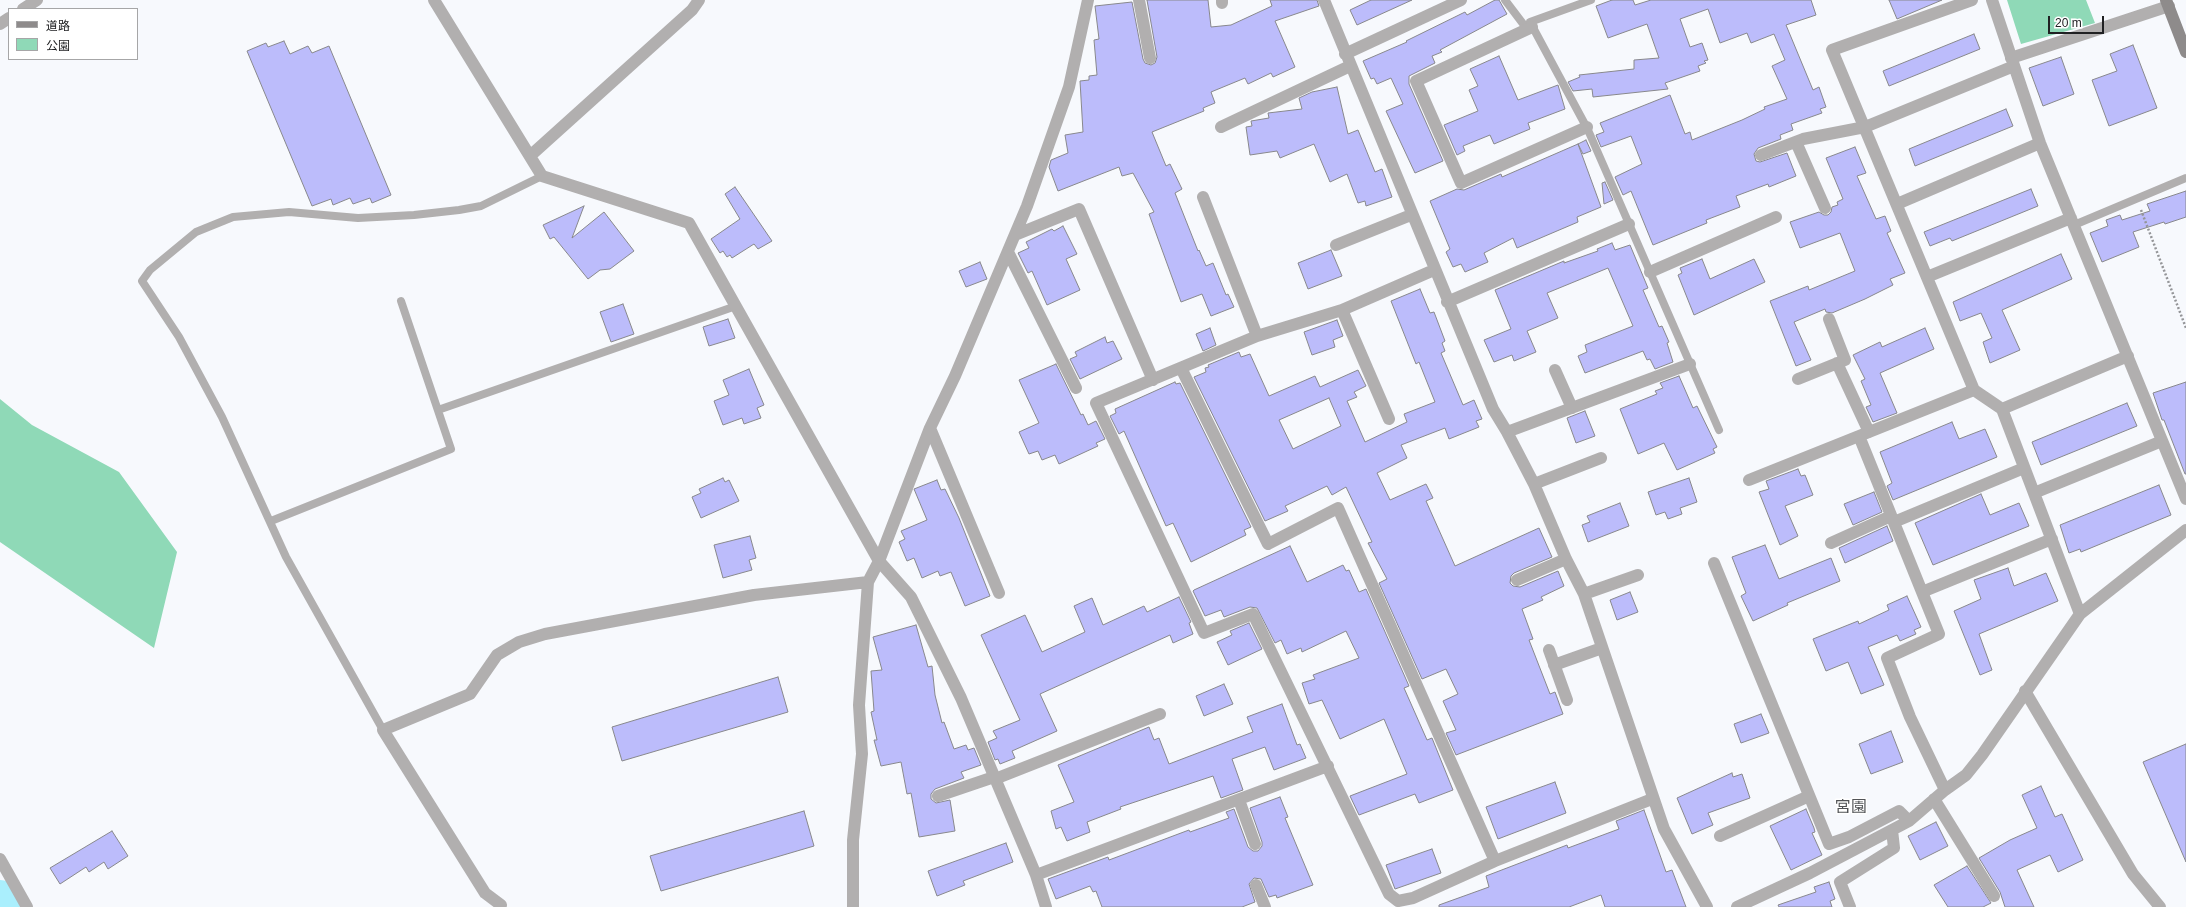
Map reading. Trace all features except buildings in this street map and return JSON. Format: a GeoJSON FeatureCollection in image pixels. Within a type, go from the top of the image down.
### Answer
{"type":"FeatureCollection","features":[{"type":"Feature","properties":{"kind":"street"},"geometry":{"type":"LineString","coordinates":[[25,8],[37,0]]}},
{"type":"Feature","properties":{"kind":"street"},"geometry":{"type":"LineString","coordinates":[[434,0],[542,176],[690,223],[879,561],[911,597],[961,698],[1036,875],[1046,907]]}},
{"type":"Feature","properties":{"kind":"street"},"geometry":{"type":"LineString","coordinates":[[530,156],[692,10],[699,0]]}},
{"type":"Feature","properties":{"kind":"street"},"geometry":{"type":"LineString","coordinates":[[853,907],[853,840],[862,754],[859,705],[868,582],[879,561],[930,428],[956,376],[1027,206],[1069,87],[1089,0]]}},
{"type":"Feature","properties":{"kind":"street"},"geometry":{"type":"LineString","coordinates":[[1139,0],[1150,58]]}},
{"type":"Feature","properties":{"kind":"street"},"geometry":{"type":"LineString","coordinates":[[1324,0],[1411,215],[1493,409],[1507,432],[1534,484],[1566,559],[1584,594],[1652,799],[1664,829],[1706,907]]}},
{"type":"Feature","properties":{"kind":"street"},"geometry":{"type":"LineString","coordinates":[[1345,54],[1461,0]]}},
{"type":"Feature","properties":{"kind":"street"},"geometry":{"type":"LineString","coordinates":[[1972,0],[1832,50],[1974,390],[2002,409],[2080,614]]}},
{"type":"Feature","properties":{"kind":"street"},"geometry":{"type":"LineString","coordinates":[[1992,0],[2040,143],[2186,499]]}},
{"type":"Feature","properties":{"kind":"street"},"geometry":{"type":"LineString","coordinates":[[1761,155],[1796,142],[1864,127],[2012,62],[2167,3],[2186,52]]}},
{"type":"Feature","properties":{"kind":"street"},"geometry":{"type":"LineString","coordinates":[[1530,28],[1416,81],[1461,183],[1586,127]]}},
{"type":"Feature","properties":{"kind":"street"},"geometry":{"type":"LineString","coordinates":[[1222,127],[1350,66]]}},
{"type":"Feature","properties":{"kind":"street"},"geometry":{"type":"LineString","coordinates":[[1796,142],[1825,208]]}},
{"type":"Feature","properties":{"kind":"street"},"geometry":{"type":"LineString","coordinates":[[1897,204],[2040,143]]}},
{"type":"Feature","properties":{"kind":"street"},"geometry":{"type":"LineString","coordinates":[[1203,197],[1257,336]]}},
{"type":"Feature","properties":{"kind":"street"},"geometry":{"type":"LineString","coordinates":[[1015,235],[1080,209],[1152,380]]}},
{"type":"Feature","properties":{"kind":"street"},"geometry":{"type":"LineString","coordinates":[[1336,245],[1411,215]]}},
{"type":"Feature","properties":{"kind":"street"},"geometry":{"type":"LineString","coordinates":[[1650,272],[1776,217]]}},
{"type":"Feature","properties":{"kind":"street"},"geometry":{"type":"LineString","coordinates":[[1927,278],[2072,221]]}},
{"type":"Feature","properties":{"kind":"street"},"geometry":{"type":"LineString","coordinates":[[1447,302],[1629,224]]}},
{"type":"Feature","properties":{"kind":"street"},"geometry":{"type":"LineString","coordinates":[[1008,252],[1076,388]]}},
{"type":"Feature","properties":{"kind":"street"},"geometry":{"type":"LineString","coordinates":[[1434,270],[1342,310],[1257,336],[1096,403],[1204,633],[1253,614],[1389,894],[1398,901],[1413,898],[1495,861],[1652,799]]}},
{"type":"Feature","properties":{"kind":"street"},"geometry":{"type":"LineString","coordinates":[[1342,310],[1389,419]]}},
{"type":"Feature","properties":{"kind":"street"},"geometry":{"type":"LineString","coordinates":[[1798,379],[1845,360],[1829,319]]}},
{"type":"Feature","properties":{"kind":"street"},"geometry":{"type":"LineString","coordinates":[[2002,409],[2128,356]]}},
{"type":"Feature","properties":{"kind":"street"},"geometry":{"type":"LineString","coordinates":[[1837,363],[1864,434],[1892,519],[1940,634],[1887,658],[1910,718],[1945,790]]}},
{"type":"Feature","properties":{"kind":"street"},"geometry":{"type":"LineString","coordinates":[[1507,432],[1690,364]]}},
{"type":"Feature","properties":{"kind":"street"},"geometry":{"type":"LineString","coordinates":[[1181,368],[1268,544],[1338,508],[1495,861]]}},
{"type":"Feature","properties":{"kind":"street"},"geometry":{"type":"LineString","coordinates":[[1555,370],[1572,408]]}},
{"type":"Feature","properties":{"kind":"street"},"geometry":{"type":"LineString","coordinates":[[1749,480],[1974,390]]}},
{"type":"Feature","properties":{"kind":"street"},"geometry":{"type":"LineString","coordinates":[[930,428],[999,593]]}},
{"type":"Feature","properties":{"kind":"street"},"geometry":{"type":"LineString","coordinates":[[2034,494],[2162,440]]}},
{"type":"Feature","properties":{"kind":"street"},"geometry":{"type":"LineString","coordinates":[[1534,484],[1601,458]]}},
{"type":"Feature","properties":{"kind":"street"},"geometry":{"type":"LineString","coordinates":[[1831,543],[2024,468]]}},
{"type":"Feature","properties":{"kind":"street"},"geometry":{"type":"LineString","coordinates":[[1737,907],[1810,873],[1909,821],[1945,790],[1966,775],[1982,755],[2025,691],[2080,614],[2186,530]]}},
{"type":"Feature","properties":{"kind":"street"},"geometry":{"type":"LineString","coordinates":[[1922,592],[2052,539]]}},
{"type":"Feature","properties":{"kind":"street"},"geometry":{"type":"LineString","coordinates":[[1517,580],[1566,559]]}},
{"type":"Feature","properties":{"kind":"street"},"geometry":{"type":"LineString","coordinates":[[1714,563],[1829,844],[1849,837],[1899,811],[1909,821]]}},
{"type":"Feature","properties":{"kind":"street"},"geometry":{"type":"LineString","coordinates":[[1584,594],[1638,575]]}},
{"type":"Feature","properties":{"kind":"street"},"geometry":{"type":"LineString","coordinates":[[501,905],[485,893],[383,730],[470,694],[497,655],[519,642],[545,634],[754,595],[868,582]]}},
{"type":"Feature","properties":{"kind":"street"},"geometry":{"type":"LineString","coordinates":[[1554,665],[1602,648]]}},
{"type":"Feature","properties":{"kind":"street"},"geometry":{"type":"LineString","coordinates":[[1549,650],[1567,700]]}},
{"type":"Feature","properties":{"kind":"street"},"geometry":{"type":"LineString","coordinates":[[2025,691],[2133,874],[2160,907]]}},
{"type":"Feature","properties":{"kind":"street"},"geometry":{"type":"LineString","coordinates":[[938,796],[995,778],[1160,714]]}},
{"type":"Feature","properties":{"kind":"street"},"geometry":{"type":"LineString","coordinates":[[1036,875],[1328,766]]}},
{"type":"Feature","properties":{"kind":"street"},"geometry":{"type":"LineString","coordinates":[[1720,836],[1809,796]]}},
{"type":"Feature","properties":{"kind":"street"},"geometry":{"type":"LineString","coordinates":[[1934,799],[1994,896]]}},
{"type":"Feature","properties":{"kind":"street"},"geometry":{"type":"LineString","coordinates":[[1239,800],[1255,844]]}},
{"type":"Feature","properties":{"kind":"street"},"geometry":{"type":"LineString","coordinates":[[1850,907],[1840,882],[1894,848],[1892,830]]}},
{"type":"Feature","properties":{"kind":"street"},"geometry":{"type":"LineString","coordinates":[[0,859],[28,907]]}},
{"type":"Feature","properties":{"kind":"street"},"geometry":{"type":"LineString","coordinates":[[1256,884],[1265,907]]}},
{"type":"Feature","properties":{"kind":"lane"},"geometry":{"type":"LineString","coordinates":[[1505,0],[1530,28],[1586,127],[1719,430]]}},
{"type":"Feature","properties":{"kind":"lane"},"geometry":{"type":"LineString","coordinates":[[1530,28],[1530,22],[1592,0]]}},
{"type":"Feature","properties":{"kind":"lane"},"geometry":{"type":"LineString","coordinates":[[383,730],[286,557],[271,521],[222,417],[179,336],[142,282],[150,270],[196,232],[233,217],[289,212],[358,218],[414,215],[459,210],[481,206],[542,176]]}},
{"type":"Feature","properties":{"kind":"lane"},"geometry":{"type":"LineString","coordinates":[[2072,221],[2137,198],[2186,178]]}},
{"type":"Feature","properties":{"kind":"lane"},"geometry":{"type":"LineString","coordinates":[[271,521],[451,449],[401,301]]}},
{"type":"Feature","properties":{"kind":"lane"},"geometry":{"type":"LineString","coordinates":[[438,410],[736,306]]}},
{"type":"Feature","properties":{"kind":"path"},"geometry":{"type":"LineString","coordinates":[[2137,198],[2186,328]]}},
{"type":"Feature","properties":{"kind":"green space"},"geometry":{"type":"Polygon","coordinates":[[[2007,0],[2086,0],[2095,23],[2021,44],[2007,0]]]}},
{"type":"Feature","properties":{"kind":"green space"},"geometry":{"type":"Polygon","coordinates":[[[0,399],[32,425],[119,472],[177,552],[154,648],[0,542],[0,399]]]}},
{"type":"Feature","properties":{"kind":"waterway"},"geometry":{"type":"LineString","coordinates":[[0,897],[6,907]]}},
{"type":"Feature","properties":{"kind":"district","name":"宮園"},"geometry":{"type":"Point","coordinates":[1851,808]}}]}
